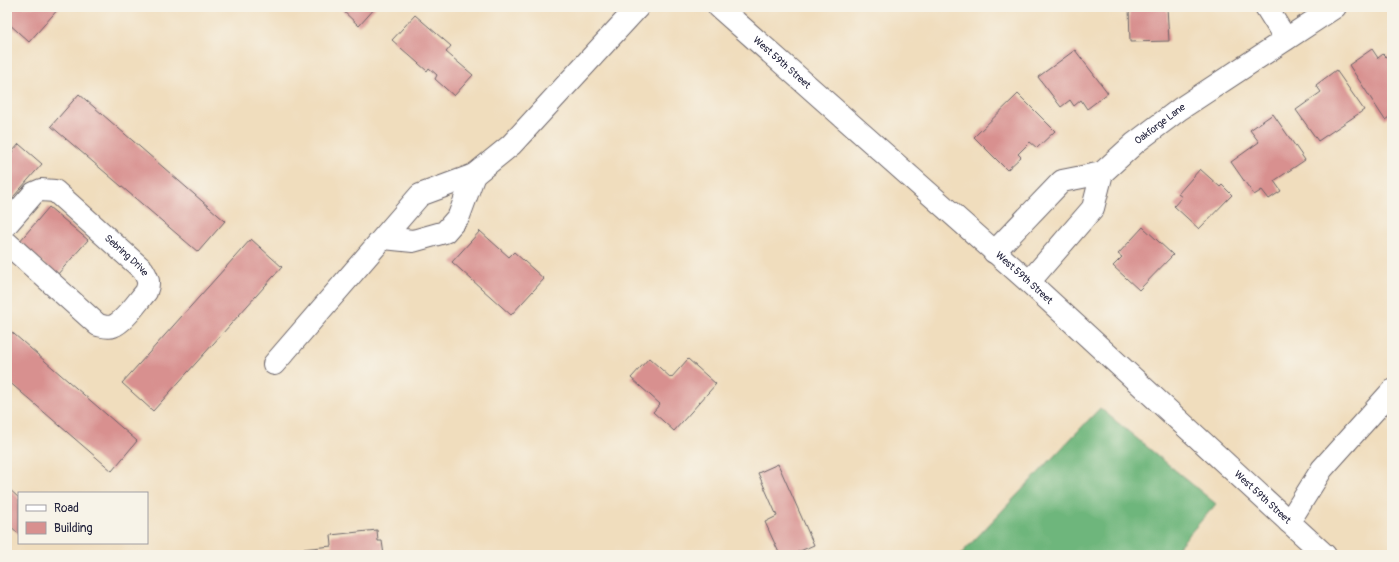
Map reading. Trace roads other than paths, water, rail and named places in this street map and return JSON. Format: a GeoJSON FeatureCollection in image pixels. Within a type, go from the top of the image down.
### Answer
{"type":"FeatureCollection","features":[{"type":"Feature","properties":{"kind":"street"},"geometry":{"type":"LineString","coordinates":[[274,364],[420,195],[474,175],[511,146],[638,7]]}},
{"type":"Feature","properties":{"kind":"street","name":"West 59th Street"},"geometry":{"type":"LineString","coordinates":[[719,7],[1029,282],[1325,555]]}},
{"type":"Feature","properties":{"kind":"street"},"geometry":{"type":"LineString","coordinates":[[1266,7],[1286,39]]}},
{"type":"Feature","properties":{"kind":"street","name":"Oakforge Lane"},"geometry":{"type":"LineString","coordinates":[[1102,173],[1135,143],[1162,122],[1335,7]]}},
{"type":"Feature","properties":{"kind":"street"},"geometry":{"type":"LineString","coordinates":[[994,252],[1062,181],[1102,173],[1093,208],[1029,282]]}},
{"type":"Feature","properties":{"kind":"street"},"geometry":{"type":"LineString","coordinates":[[384,238],[413,241],[445,232],[459,216],[474,175]]}},
{"type":"Feature","properties":{"kind":"street","name":"Sebring Drive"},"geometry":{"type":"LineString","coordinates":[[7,224],[34,193],[41,190],[54,191],[143,270],[149,283],[148,287],[146,292],[120,322],[114,326],[108,327],[98,325],[7,243]]}},
{"type":"Feature","properties":{"kind":"street"},"geometry":{"type":"LineString","coordinates":[[1289,522],[1322,469],[1392,391]]}}]}
